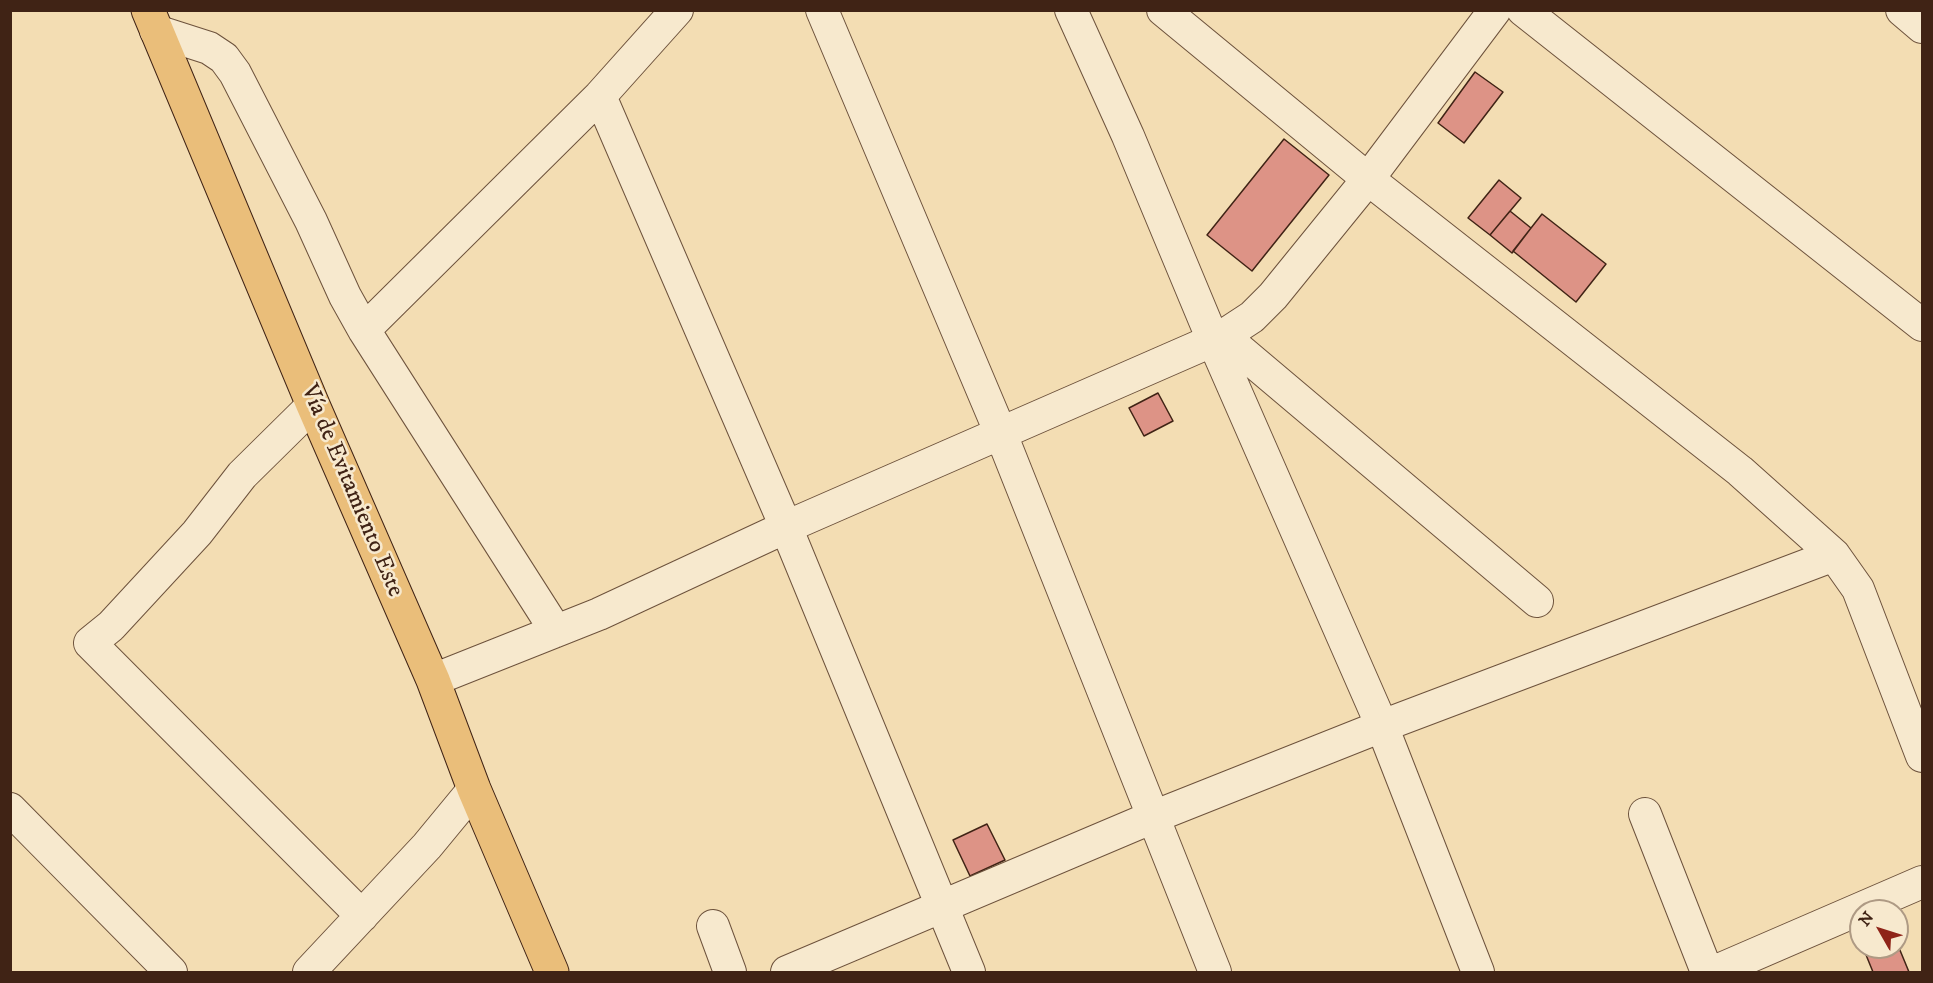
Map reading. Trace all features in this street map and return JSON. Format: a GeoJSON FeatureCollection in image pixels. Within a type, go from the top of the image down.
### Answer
{"type":"FeatureCollection","features":[{"type":"Feature","properties":{"kind":"highway","name":"Vía de Evitamiento Este"},"geometry":{"type":"LineString","coordinates":[[152,21],[313,405],[432,680],[474,789],[552,972]]}},
{"type":"Feature","properties":{"kind":"street"},"geometry":{"type":"LineString","coordinates":[[364,330],[600,96],[677,10]]}},
{"type":"Feature","properties":{"kind":"street"},"geometry":{"type":"LineString","coordinates":[[822,10],[1001,435],[1215,972]]}},
{"type":"Feature","properties":{"kind":"street"},"geometry":{"type":"LineString","coordinates":[[1071,10],[1218,338],[1382,726],[1478,972]]}},
{"type":"Feature","properties":{"kind":"street"},"geometry":{"type":"LineString","coordinates":[[1163,10],[1368,179],[1740,471],[1834,555],[1858,590],[1923,756]]}},
{"type":"Feature","properties":{"kind":"street"},"geometry":{"type":"LineString","coordinates":[[432,680],[599,614],[786,527],[1001,435],[1218,338],[1252,317],[1273,296],[1368,179],[1495,10]]}},
{"type":"Feature","properties":{"kind":"street"},"geometry":{"type":"LineString","coordinates":[[1523,10],[1923,325]]}},
{"type":"Feature","properties":{"kind":"street"},"geometry":{"type":"LineString","coordinates":[[1902,10],[1923,27]]}},
{"type":"Feature","properties":{"kind":"street"},"geometry":{"type":"LineString","coordinates":[[152,21],[209,48],[224,58],[235,73],[364,330],[556,631]]}},
{"type":"Feature","properties":{"kind":"street"},"geometry":{"type":"LineString","coordinates":[[600,96],[786,527],[969,972]]}},
{"type":"Feature","properties":{"kind":"street"},"geometry":{"type":"LineString","coordinates":[[1218,338],[1537,601]]}},
{"type":"Feature","properties":{"kind":"street"},"geometry":{"type":"LineString","coordinates":[[313,405],[242,475],[197,533],[111,626],[90,643],[362,916]]}},
{"type":"Feature","properties":{"kind":"street"},"geometry":{"type":"LineString","coordinates":[[787,972],[1153,818],[1382,726],[1834,555]]}},
{"type":"Feature","properties":{"kind":"street"},"geometry":{"type":"LineString","coordinates":[[309,972],[427,846],[474,789]]}},
{"type":"Feature","properties":{"kind":"street"},"geometry":{"type":"LineString","coordinates":[[10,809],[171,972]]}},
{"type":"Feature","properties":{"kind":"street"},"geometry":{"type":"LineString","coordinates":[[1645,814],[1707,972]]}},
{"type":"Feature","properties":{"kind":"street"},"geometry":{"type":"LineString","coordinates":[[1714,972],[1923,882]]}},
{"type":"Feature","properties":{"kind":"street"},"geometry":{"type":"LineString","coordinates":[[713,926],[730,972]]}},
{"type":"Feature","properties":{"kind":"building"},"geometry":{"type":"Polygon","coordinates":[[[1475,72],[1503,92],[1464,143],[1438,123],[1475,72]]]}},
{"type":"Feature","properties":{"kind":"building"},"geometry":{"type":"Polygon","coordinates":[[[1284,139],[1329,175],[1252,271],[1207,235],[1284,139]]]}},
{"type":"Feature","properties":{"kind":"building"},"geometry":{"type":"Polygon","coordinates":[[[1499,180],[1521,198],[1490,235],[1468,218],[1499,180]]]}},
{"type":"Feature","properties":{"kind":"building"},"geometry":{"type":"Polygon","coordinates":[[[1510,211],[1531,228],[1512,253],[1490,235],[1510,211]]]}},
{"type":"Feature","properties":{"kind":"building"},"geometry":{"type":"Polygon","coordinates":[[[1542,214],[1606,264],[1576,302],[1513,251],[1542,214]]]}},
{"type":"Feature","properties":{"kind":"building"},"geometry":{"type":"Polygon","coordinates":[[[1158,393],[1173,421],[1144,436],[1129,408],[1158,393]]]}},
{"type":"Feature","properties":{"kind":"building"},"geometry":{"type":"Polygon","coordinates":[[[987,824],[1005,860],[970,876],[953,840],[987,824]]]}},
{"type":"Feature","properties":{"kind":"building"},"geometry":{"type":"Polygon","coordinates":[[[1868,959],[1904,959],[1909,972],[1873,972],[1868,959]]]}}]}
